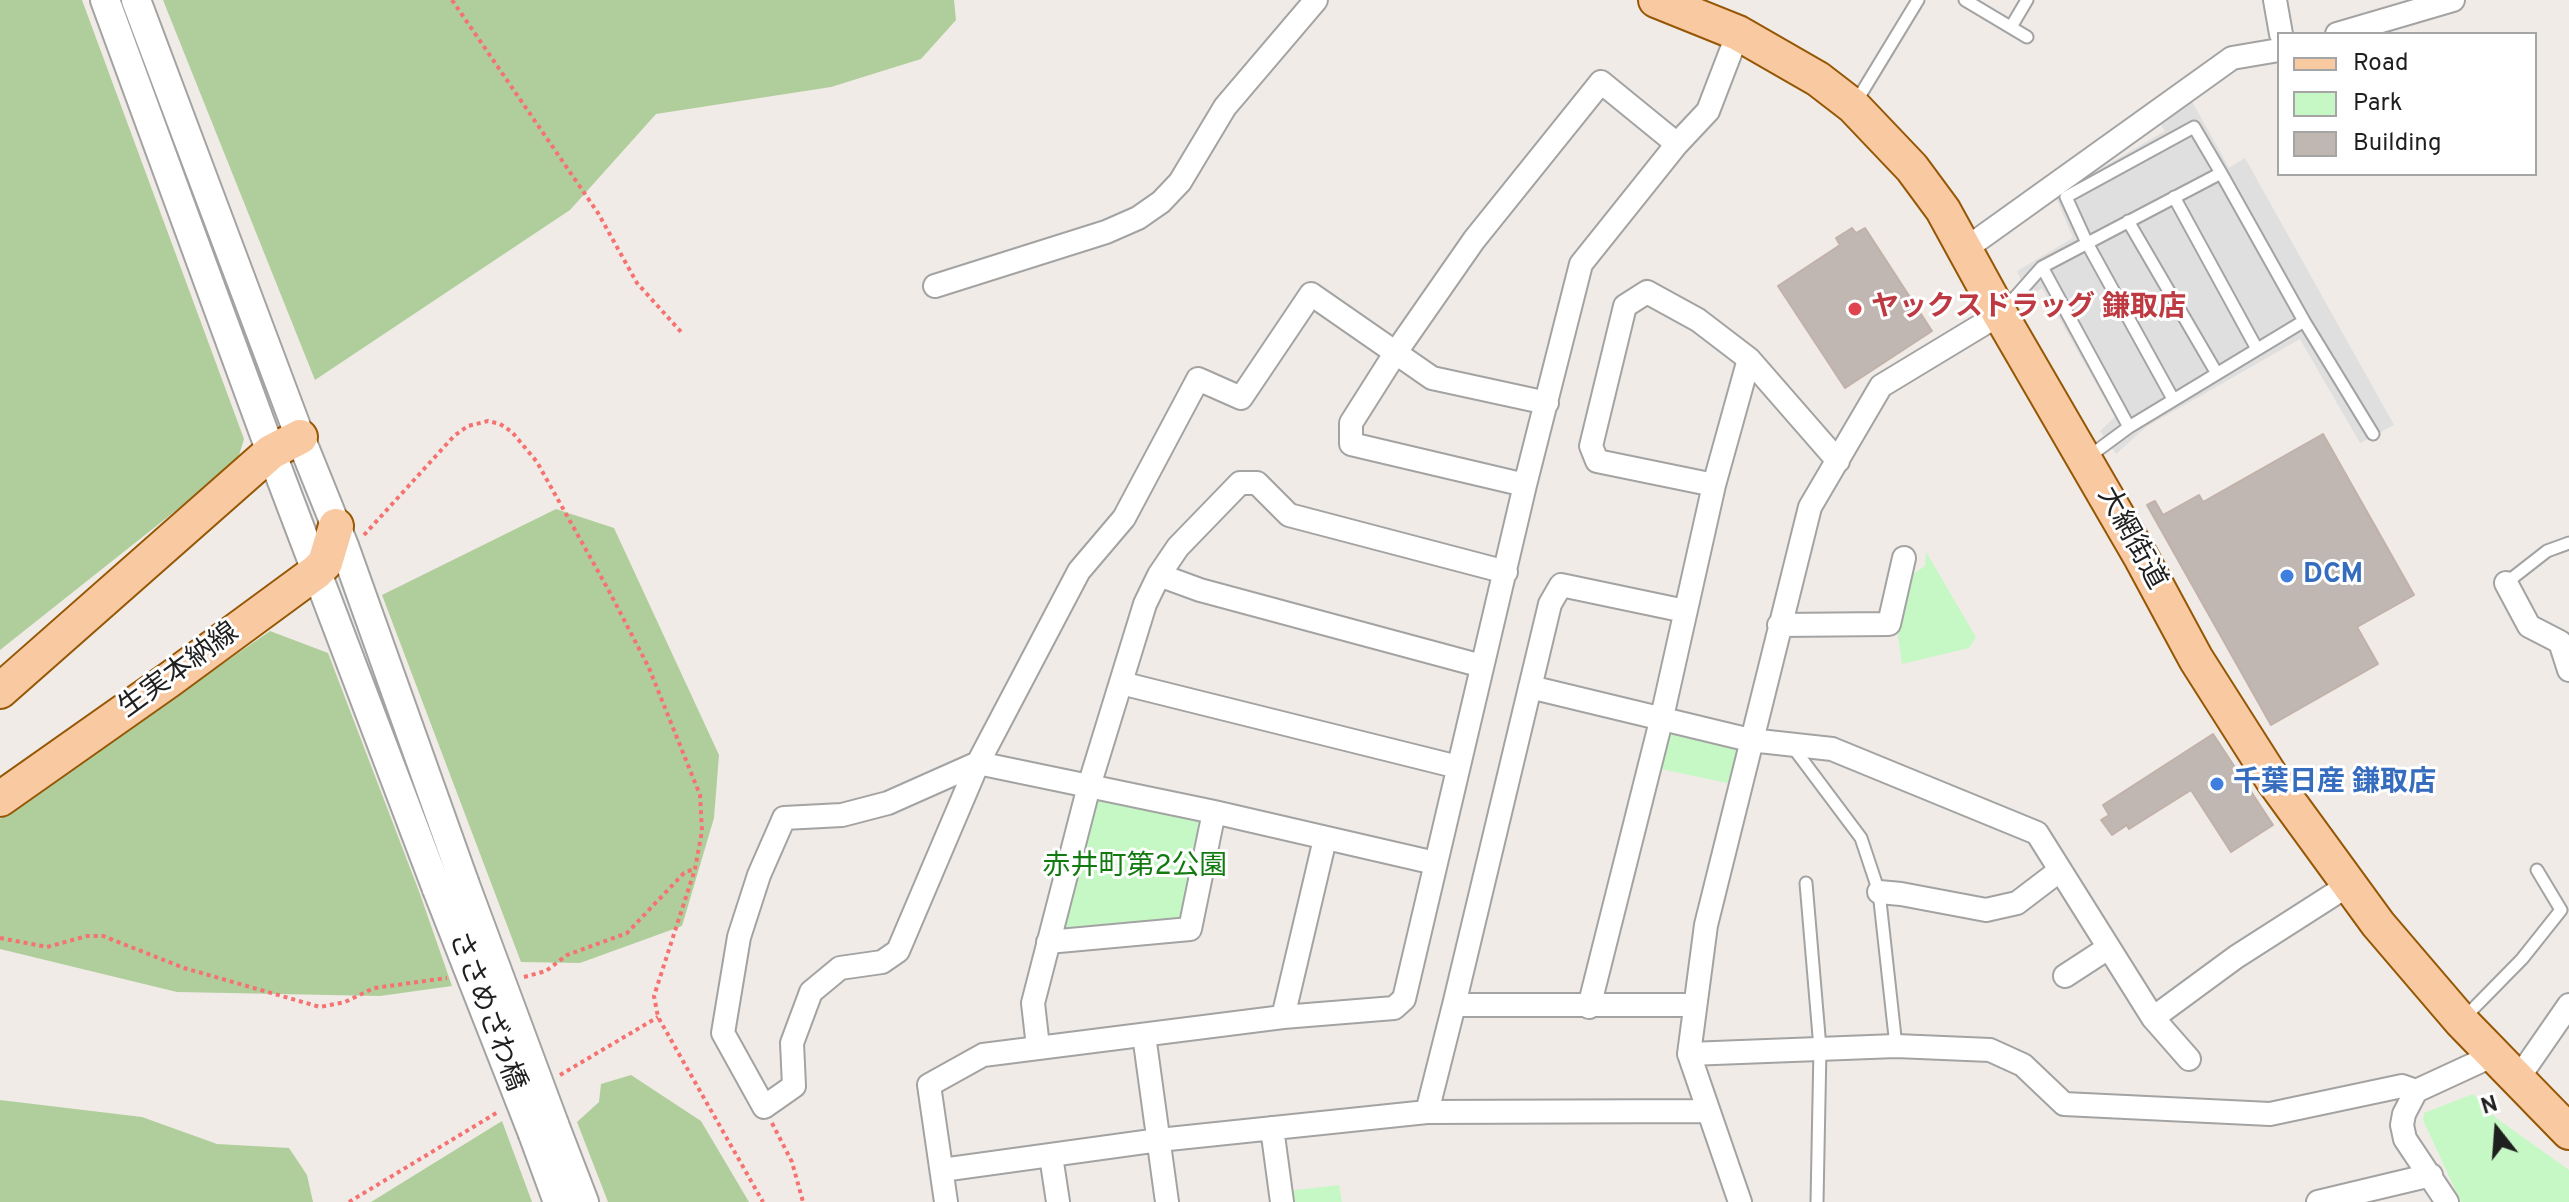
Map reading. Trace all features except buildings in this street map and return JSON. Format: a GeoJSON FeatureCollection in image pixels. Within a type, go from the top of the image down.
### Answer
{"type":"FeatureCollection","features":[{"type":"Feature","properties":{"kind":"main road","name":"大網街道"},"geometry":{"type":"LineString","coordinates":[[1674,3],[1786,58],[1853,106],[1912,168],[1943,210],[2196,659],[2273,780],[2378,924],[2461,1021],[2569,1132]]}},
{"type":"Feature","properties":{"kind":"main road"},"geometry":{"type":"LineString","coordinates":[[0,691],[285,444]]}},
{"type":"Feature","properties":{"kind":"main road","name":"生実本納線"},"geometry":{"type":"LineString","coordinates":[[0,799],[316,572],[325,563],[340,536]]}},
{"type":"Feature","properties":{"kind":"street"},"geometry":{"type":"LineString","coordinates":[[105,0],[285,444],[340,536],[450,886]]}},
{"type":"Feature","properties":{"kind":"street"},"geometry":{"type":"LineString","coordinates":[[136,0],[285,444],[316,572],[450,886]]}},
{"type":"Feature","properties":{"kind":"street"},"geometry":{"type":"LineString","coordinates":[[935,286],[1106,232],[1138,218],[1161,202],[1180,182],[1225,107],[1316,0]]}},
{"type":"Feature","properties":{"kind":"street"},"geometry":{"type":"LineString","coordinates":[[2275,0],[2281,32]]}},
{"type":"Feature","properties":{"kind":"street"},"geometry":{"type":"LineString","coordinates":[[2344,32],[2453,0]]}},
{"type":"Feature","properties":{"kind":"street"},"geometry":{"type":"LineString","coordinates":[[946,1202],[929,1085],[983,1055],[1283,1017],[1394,1008],[1404,999],[1525,485],[1581,264],[1677,144],[1708,111],[1738,33]]}},
{"type":"Feature","properties":{"kind":"street"},"geometry":{"type":"LineString","coordinates":[[1964,250],[2232,58],[2277,50]]}},
{"type":"Feature","properties":{"kind":"street"},"geometry":{"type":"LineString","coordinates":[[1525,485],[1351,444],[1351,423],[1474,240],[1601,82],[1677,144]]}},
{"type":"Feature","properties":{"kind":"street"},"geometry":{"type":"LineString","coordinates":[[1714,485],[1597,461],[1591,446],[1625,306],[1647,292],[1698,320],[1749,359],[1838,461]]}},
{"type":"Feature","properties":{"kind":"street"},"geometry":{"type":"LineString","coordinates":[[1435,863],[1214,812],[978,763],[888,803],[842,815],[784,818],[759,875],[739,937],[723,1033],[764,1107],[794,1086],[792,1043],[811,992],[840,968],[882,962],[898,951],[978,763],[1079,571],[1124,518],[1198,379],[1241,398],[1311,294],[1432,378],[1547,403]]}},
{"type":"Feature","properties":{"kind":"street"},"geometry":{"type":"LineString","coordinates":[[1740,1202],[1689,1054],[1706,925],[1810,507],[1881,386],[2000,314]]}},
{"type":"Feature","properties":{"kind":"street"},"geometry":{"type":"LineString","coordinates":[[1589,1007],[1662,717],[1714,485],[1749,359]]}},
{"type":"Feature","properties":{"kind":"street"},"geometry":{"type":"LineString","coordinates":[[1038,1047],[1033,1003],[1089,786],[1145,604],[1159,575],[1178,547],[1240,483],[1257,483],[1289,515],[1506,572]]}},
{"type":"Feature","properties":{"kind":"street"},"geometry":{"type":"LineString","coordinates":[[1779,625],[1889,624],[1904,558]]}},
{"type":"Feature","properties":{"kind":"street"},"geometry":{"type":"LineString","coordinates":[[1159,575],[1200,590],[1482,666]]}},
{"type":"Feature","properties":{"kind":"street"},"geometry":{"type":"LineString","coordinates":[[2506,583],[2529,626],[2560,642],[2569,670]]}},
{"type":"Feature","properties":{"kind":"street"},"geometry":{"type":"LineString","coordinates":[[1427,1112],[1550,604],[1561,585],[1685,611]]}},
{"type":"Feature","properties":{"kind":"street"},"geometry":{"type":"LineString","coordinates":[[1121,683],[1458,767]]}},
{"type":"Feature","properties":{"kind":"street"},"geometry":{"type":"LineString","coordinates":[[1530,687],[1750,740],[1832,749],[2037,833],[2153,1018],[2189,1059]]}},
{"type":"Feature","properties":{"kind":"street"},"geometry":{"type":"LineString","coordinates":[[1048,942],[1190,929],[1214,812]]}},
{"type":"Feature","properties":{"kind":"street"},"geometry":{"type":"LineString","coordinates":[[1283,1017],[1325,839]]}},
{"type":"Feature","properties":{"kind":"street"},"geometry":{"type":"LineString","coordinates":[[1879,892],[1986,910],[2017,903],[2059,871]]}},
{"type":"Feature","properties":{"kind":"street"},"geometry":{"type":"LineString","coordinates":[[2153,1018],[2236,957],[2350,884]]}},
{"type":"Feature","properties":{"kind":"street","name":"ささめざわ橋"},"geometry":{"type":"LineString","coordinates":[[450,886],[544,1129]]}},
{"type":"Feature","properties":{"kind":"street"},"geometry":{"type":"LineString","coordinates":[[2065,976],[2108,948]]}},
{"type":"Feature","properties":{"kind":"street"},"geometry":{"type":"LineString","coordinates":[[1454,1005],[1695,1005]]}},
{"type":"Feature","properties":{"kind":"street"},"geometry":{"type":"LineString","coordinates":[[2517,1080],[2569,1005]]}},
{"type":"Feature","properties":{"kind":"street"},"geometry":{"type":"LineString","coordinates":[[1144,1035],[1167,1202]]}},
{"type":"Feature","properties":{"kind":"street"},"geometry":{"type":"LineString","coordinates":[[1689,1054],[1896,1046],[1990,1050],[2023,1065],[2064,1104],[2270,1114],[2402,1086],[2416,1091]]}},
{"type":"Feature","properties":{"kind":"street"},"geometry":{"type":"LineString","coordinates":[[2447,1202],[2405,1139],[2402,1125],[2404,1114],[2416,1091],[2494,1055]]}},
{"type":"Feature","properties":{"kind":"street"},"geometry":{"type":"LineString","coordinates":[[942,1170],[1159,1140],[1427,1112],[1708,1111]]}},
{"type":"Feature","properties":{"kind":"street"},"geometry":{"type":"LineString","coordinates":[[1272,1128],[1282,1202]]}},
{"type":"Feature","properties":{"kind":"street"},"geometry":{"type":"LineString","coordinates":[[544,1129],[558,1202]]}},
{"type":"Feature","properties":{"kind":"street"},"geometry":{"type":"LineString","coordinates":[[544,1129],[584,1202]]}},
{"type":"Feature","properties":{"kind":"street"},"geometry":{"type":"LineString","coordinates":[[1051,1156],[1058,1202]]}},
{"type":"Feature","properties":{"kind":"street"},"geometry":{"type":"LineString","coordinates":[[2318,1202],[2431,1175]]}},
{"type":"Feature","properties":{"kind":"lane"},"geometry":{"type":"LineString","coordinates":[[1853,106],[1918,0]]}},
{"type":"Feature","properties":{"kind":"lane"},"geometry":{"type":"LineString","coordinates":[[1965,0],[2027,37]]}},
{"type":"Feature","properties":{"kind":"lane"},"geometry":{"type":"LineString","coordinates":[[2011,27],[2027,0]]}},
{"type":"Feature","properties":{"kind":"lane"},"geometry":{"type":"LineString","coordinates":[[2173,399],[2087,243],[2066,197],[2194,127],[2304,321],[2373,434]]}},
{"type":"Feature","properties":{"kind":"lane"},"geometry":{"type":"LineString","coordinates":[[2000,314],[2042,267],[2221,173]]}},
{"type":"Feature","properties":{"kind":"lane"},"geometry":{"type":"LineString","coordinates":[[2174,197],[2257,349]]}},
{"type":"Feature","properties":{"kind":"lane"},"geometry":{"type":"LineString","coordinates":[[2128,221],[2216,372]]}},
{"type":"Feature","properties":{"kind":"lane"},"geometry":{"type":"LineString","coordinates":[[2042,267],[2129,427]]}},
{"type":"Feature","properties":{"kind":"lane"},"geometry":{"type":"LineString","coordinates":[[2085,459],[2173,399],[2304,321]]}},
{"type":"Feature","properties":{"kind":"lane"},"geometry":{"type":"LineString","coordinates":[[2506,583],[2547,551],[2569,543]]}},
{"type":"Feature","properties":{"kind":"lane"},"geometry":{"type":"LineString","coordinates":[[1791,744],[1861,838],[1879,892],[1896,1046]]}},
{"type":"Feature","properties":{"kind":"lane"},"geometry":{"type":"LineString","coordinates":[[2461,1021],[2522,959],[2565,907],[2537,870]]}},
{"type":"Feature","properties":{"kind":"lane"},"geometry":{"type":"LineString","coordinates":[[1806,883],[1820,1048],[1817,1202]]}},
{"type":"Feature","properties":{"kind":"path"},"geometry":{"type":"LineString","coordinates":[[452,0],[598,213],[637,283],[682,333]]}},
{"type":"Feature","properties":{"kind":"path"},"geometry":{"type":"LineString","coordinates":[[340,536],[364,535],[454,436],[468,426],[488,421],[500,424],[512,432],[537,462],[649,668],[700,795],[702,831],[695,869],[654,996],[658,1017],[763,1202]]}},
{"type":"Feature","properties":{"kind":"path"},"geometry":{"type":"LineString","coordinates":[[524,977],[546,971],[567,955],[627,933],[684,873],[695,869]]}},
{"type":"Feature","properties":{"kind":"path"},"geometry":{"type":"LineString","coordinates":[[0,938],[47,947],[87,936],[103,936],[184,968],[320,1007],[345,1002],[374,988],[448,978]]}},
{"type":"Feature","properties":{"kind":"path"},"geometry":{"type":"LineString","coordinates":[[764,1107],[792,1162],[803,1202]]}},
{"type":"Feature","properties":{"kind":"green space"},"geometry":{"type":"Polygon","coordinates":[[[0,0],[82,0],[244,439],[237,462],[0,650],[0,0]]]}},
{"type":"Feature","properties":{"kind":"green space"},"geometry":{"type":"Polygon","coordinates":[[[163,0],[954,0],[956,20],[921,59],[831,87],[656,114],[570,210],[315,380],[163,0]]]}},
{"type":"Feature","properties":{"kind":"green space"},"geometry":{"type":"Polygon","coordinates":[[[556,509],[614,528],[719,755],[714,818],[682,926],[580,963],[521,962],[382,595],[556,509]]]}},
{"type":"Feature","properties":{"kind":"green space"},"geometry":{"type":"Polygon","coordinates":[[[1926,552],[1976,637],[1969,648],[1902,664],[1898,635],[1907,578],[1925,566],[1926,552]]]}},
{"type":"Feature","properties":{"kind":"green space"},"geometry":{"type":"Polygon","coordinates":[[[270,631],[328,653],[452,986],[380,996],[177,992],[0,949],[0,819],[270,631]]]}},
{"type":"Feature","properties":{"kind":"green space"},"geometry":{"type":"Polygon","coordinates":[[[1671,728],[1733,743],[1739,753],[1732,784],[1656,768],[1671,728]]]}},
{"type":"Feature","properties":{"kind":"green space","name":"赤井町第2公園"},"geometry":{"type":"Polygon","coordinates":[[[1096,798],[1204,819],[1180,919],[1065,936],[1059,927],[1096,798]]]}},
{"type":"Feature","properties":{"kind":"green space"},"geometry":{"type":"Polygon","coordinates":[[[631,1075],[701,1121],[749,1202],[608,1202],[577,1122],[599,1102],[601,1084],[631,1075]]]}},
{"type":"Feature","properties":{"kind":"green space"},"geometry":{"type":"Polygon","coordinates":[[[2473,1094],[2496,1118],[2569,1170],[2569,1202],[2461,1202],[2423,1120],[2424,1113],[2473,1094]]]}},
{"type":"Feature","properties":{"kind":"green space"},"geometry":{"type":"Polygon","coordinates":[[[0,1100],[142,1117],[217,1144],[289,1148],[307,1175],[313,1202],[0,1202],[0,1100]]]}},
{"type":"Feature","properties":{"kind":"green space"},"geometry":{"type":"Polygon","coordinates":[[[502,1121],[532,1202],[371,1202],[502,1121]]]}},
{"type":"Feature","properties":{"kind":"green space"},"geometry":{"type":"Polygon","coordinates":[[[1339,1185],[1342,1202],[1289,1202],[1287,1191],[1339,1185]]]}},
{"type":"Feature","properties":{"kind":"shaded area"},"geometry":{"type":"Polygon","coordinates":[[[2189,96],[2229,168],[2245,158],[2394,425],[2360,443],[2300,339],[2146,427],[2116,454],[2100,431],[2115,417],[2042,288],[2028,297],[2017,271],[2073,238],[2055,195],[2165,131],[2155,116],[2189,96]]]}},
{"type":"Feature","properties":{"kind":"place","name":"ヤックスドラッグ 鎌取店"},"geometry":{"type":"Point","coordinates":[1855,309]}},
{"type":"Feature","properties":{"kind":"place","name":"DCM"},"geometry":{"type":"Point","coordinates":[2287,576]}},
{"type":"Feature","properties":{"kind":"place","name":"千葉日産 鎌取店"},"geometry":{"type":"Point","coordinates":[2217,784]}}]}
